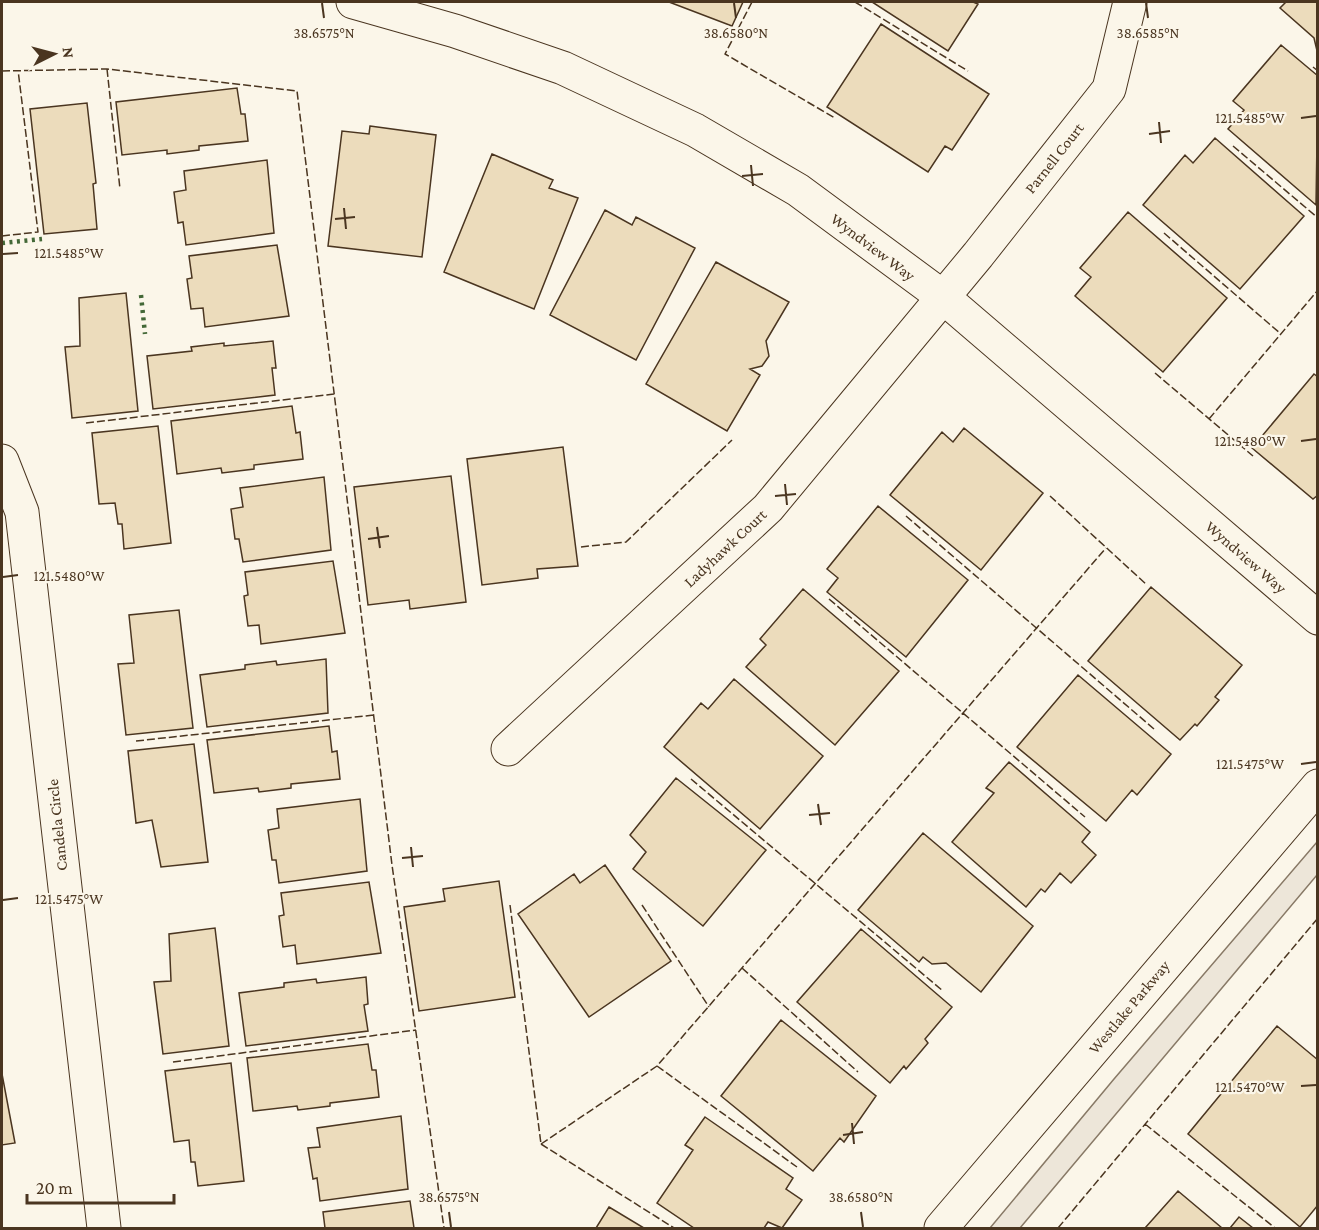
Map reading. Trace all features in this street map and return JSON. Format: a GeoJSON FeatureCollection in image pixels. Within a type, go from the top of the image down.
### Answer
{"type":"FeatureCollection","features":[{"type":"Feature","properties":{"kind":"street","name":"Wyndview Way"},"geometry":{"type":"LineString","coordinates":[[353,2],[455,31],[563,68],[695,130],[798,190],[943,297],[1317,618]]}},
{"type":"Feature","properties":{"kind":"street","name":"Parnell Court"},"geometry":{"type":"LineString","coordinates":[[943,297],[1109,89],[1130,2]]}},
{"type":"Feature","properties":{"kind":"street","name":"Ladyhawk Court"},"geometry":{"type":"LineString","coordinates":[[508,749],[768,508],[943,297]]}},
{"type":"Feature","properties":{"kind":"street","name":"Candela Circle"},"geometry":{"type":"LineString","coordinates":[[2,461],[22,512],[104,1228]]}},
{"type":"Feature","properties":{"kind":"street","name":"Westlake Parkway"},"geometry":{"type":"LineString","coordinates":[[941,1228],[1317,786]]}},
{"type":"Feature","properties":{"kind":"shaded area"},"geometry":{"type":"Polygon","coordinates":[[[1317,842],[1317,875],[1020,1228],[990,1228],[1114,1079],[1317,842]]]}},
{"type":"Feature","properties":{"kind":"building"},"geometry":{"type":"Polygon","coordinates":[[[669,2],[743,2],[732,26],[669,2]]]}},
{"type":"Feature","properties":{"kind":"building"},"geometry":{"type":"Polygon","coordinates":[[[872,2],[973,2],[978,4],[948,51],[872,2]]]}},
{"type":"Feature","properties":{"kind":"building"},"geometry":{"type":"Polygon","coordinates":[[[1286,2],[1318,2],[1318,55],[1314,38],[1280,8],[1286,2]]]}},
{"type":"Feature","properties":{"kind":"building"},"geometry":{"type":"Polygon","coordinates":[[[881,24],[989,94],[952,150],[945,146],[928,172],[827,107],[881,24]]]}},
{"type":"Feature","properties":{"kind":"building"},"geometry":{"type":"Polygon","coordinates":[[[1281,45],[1318,76],[1316,205],[1228,129],[1244,110],[1233,101],[1281,45]]]}},
{"type":"Feature","properties":{"kind":"building"},"geometry":{"type":"Polygon","coordinates":[[[237,88],[241,114],[245,114],[248,141],[199,146],[199,150],[167,154],[167,150],[122,155],[116,102],[237,88]]]}},
{"type":"Feature","properties":{"kind":"building"},"geometry":{"type":"Polygon","coordinates":[[[87,103],[96,183],[93,184],[97,229],[44,234],[30,109],[87,103]]]}},
{"type":"Feature","properties":{"kind":"building"},"geometry":{"type":"Polygon","coordinates":[[[370,126],[436,135],[422,257],[328,246],[342,131],[369,134],[370,126]]]}},
{"type":"Feature","properties":{"kind":"building"},"geometry":{"type":"Polygon","coordinates":[[[1215,138],[1304,216],[1240,289],[1143,205],[1185,155],[1193,163],[1215,138]]]}},
{"type":"Feature","properties":{"kind":"building"},"geometry":{"type":"Polygon","coordinates":[[[492,154],[553,180],[549,188],[578,198],[534,309],[444,272],[492,154]]]}},
{"type":"Feature","properties":{"kind":"building"},"geometry":{"type":"Polygon","coordinates":[[[267,160],[274,233],[186,245],[183,222],[178,223],[174,192],[186,190],[184,171],[267,160]]]}},
{"type":"Feature","properties":{"kind":"building"},"geometry":{"type":"Polygon","coordinates":[[[605,210],[632,225],[636,217],[695,248],[636,360],[550,315],[605,210]]]}},
{"type":"Feature","properties":{"kind":"building"},"geometry":{"type":"Polygon","coordinates":[[[1128,212],[1227,298],[1163,372],[1075,296],[1091,277],[1080,268],[1128,212]]]}},
{"type":"Feature","properties":{"kind":"building"},"geometry":{"type":"Polygon","coordinates":[[[277,245],[289,316],[205,327],[203,308],[191,309],[187,279],[192,278],[189,256],[277,245]]]}},
{"type":"Feature","properties":{"kind":"building"},"geometry":{"type":"Polygon","coordinates":[[[716,262],[789,302],[766,341],[769,356],[762,366],[750,369],[760,375],[727,431],[646,384],[716,262]]]}},
{"type":"Feature","properties":{"kind":"building"},"geometry":{"type":"Polygon","coordinates":[[[126,293],[138,411],[72,418],[65,347],[80,346],[79,298],[126,293]]]}},
{"type":"Feature","properties":{"kind":"building"},"geometry":{"type":"Polygon","coordinates":[[[273,341],[276,368],[272,368],[275,395],[153,409],[147,356],[192,351],[191,347],[224,343],[224,346],[273,341]]]}},
{"type":"Feature","properties":{"kind":"building"},"geometry":{"type":"Polygon","coordinates":[[[1314,374],[1318,377],[1318,495],[1313,499],[1252,448],[1314,374]]]}},
{"type":"Feature","properties":{"kind":"building"},"geometry":{"type":"Polygon","coordinates":[[[292,406],[296,433],[300,432],[303,459],[254,465],[254,469],[222,473],[221,468],[177,474],[171,421],[292,406]]]}},
{"type":"Feature","properties":{"kind":"building"},"geometry":{"type":"Polygon","coordinates":[[[158,426],[171,543],[124,549],[122,524],[118,524],[115,503],[99,504],[92,433],[158,426]]]}},
{"type":"Feature","properties":{"kind":"building"},"geometry":{"type":"Polygon","coordinates":[[[964,428],[1043,493],[981,570],[890,495],[942,432],[953,442],[964,428]]]}},
{"type":"Feature","properties":{"kind":"building"},"geometry":{"type":"Polygon","coordinates":[[[563,447],[578,566],[537,569],[538,578],[482,585],[467,459],[563,447]]]}},
{"type":"Feature","properties":{"kind":"building"},"geometry":{"type":"Polygon","coordinates":[[[451,476],[466,602],[410,609],[409,600],[368,605],[354,487],[451,476]]]}},
{"type":"Feature","properties":{"kind":"building"},"geometry":{"type":"Polygon","coordinates":[[[324,477],[331,550],[243,562],[239,539],[235,539],[231,509],[243,507],[240,488],[324,477]]]}},
{"type":"Feature","properties":{"kind":"building"},"geometry":{"type":"Polygon","coordinates":[[[878,506],[968,580],[906,657],[827,592],[838,578],[827,569],[878,506]]]}},
{"type":"Feature","properties":{"kind":"building"},"geometry":{"type":"Polygon","coordinates":[[[333,561],[345,633],[261,644],[259,625],[248,626],[244,596],[248,595],[245,572],[333,561]]]}},
{"type":"Feature","properties":{"kind":"building"},"geometry":{"type":"Polygon","coordinates":[[[1151,587],[1242,665],[1215,697],[1219,700],[1197,726],[1195,724],[1180,740],[1088,661],[1151,587]]]}},
{"type":"Feature","properties":{"kind":"building"},"geometry":{"type":"Polygon","coordinates":[[[803,589],[899,671],[835,745],[746,667],[766,645],[760,639],[803,589]]]}},
{"type":"Feature","properties":{"kind":"building"},"geometry":{"type":"Polygon","coordinates":[[[179,610],[193,728],[126,735],[118,664],[134,663],[129,615],[179,610]]]}},
{"type":"Feature","properties":{"kind":"building"},"geometry":{"type":"Polygon","coordinates":[[[326,659],[328,713],[207,727],[200,675],[245,669],[245,665],[276,661],[277,665],[326,659]]]}},
{"type":"Feature","properties":{"kind":"building"},"geometry":{"type":"Polygon","coordinates":[[[1078,675],[1171,754],[1137,795],[1132,790],[1106,821],[1017,747],[1078,675]]]}},
{"type":"Feature","properties":{"kind":"building"},"geometry":{"type":"Polygon","coordinates":[[[734,679],[823,756],[760,829],[664,747],[701,703],[708,709],[734,679]]]}},
{"type":"Feature","properties":{"kind":"building"},"geometry":{"type":"Polygon","coordinates":[[[329,726],[332,752],[337,751],[340,779],[291,784],[291,788],[259,792],[258,788],[214,793],[207,740],[329,726]]]}},
{"type":"Feature","properties":{"kind":"building"},"geometry":{"type":"Polygon","coordinates":[[[194,744],[208,862],[161,867],[152,820],[136,823],[128,751],[194,744]]]}},
{"type":"Feature","properties":{"kind":"building"},"geometry":{"type":"Polygon","coordinates":[[[1009,762],[1090,832],[1082,842],[1096,855],[1071,883],[1060,873],[1045,892],[1041,889],[1026,907],[952,842],[994,793],[986,788],[1009,762]]]}},
{"type":"Feature","properties":{"kind":"building"},"geometry":{"type":"Polygon","coordinates":[[[676,778],[766,850],[703,926],[633,869],[646,852],[630,835],[676,778]]]}},
{"type":"Feature","properties":{"kind":"building"},"geometry":{"type":"Polygon","coordinates":[[[360,799],[367,871],[279,883],[276,860],[272,860],[268,830],[279,828],[277,809],[360,799]]]}},
{"type":"Feature","properties":{"kind":"building"},"geometry":{"type":"Polygon","coordinates":[[[923,833],[1033,926],[981,992],[946,963],[932,964],[923,957],[919,962],[858,910],[923,833]]]}},
{"type":"Feature","properties":{"kind":"building"},"geometry":{"type":"Polygon","coordinates":[[[605,865],[671,961],[589,1017],[518,914],[574,874],[580,883],[605,865]]]}},
{"type":"Feature","properties":{"kind":"building"},"geometry":{"type":"Polygon","coordinates":[[[499,881],[515,997],[419,1011],[404,907],[445,901],[443,889],[499,881]]]}},
{"type":"Feature","properties":{"kind":"building"},"geometry":{"type":"Polygon","coordinates":[[[369,882],[381,953],[297,964],[295,945],[283,947],[279,916],[284,915],[281,893],[369,882]]]}},
{"type":"Feature","properties":{"kind":"building"},"geometry":{"type":"Polygon","coordinates":[[[215,928],[229,1046],[163,1054],[154,982],[171,981],[169,934],[215,928]]]}},
{"type":"Feature","properties":{"kind":"building"},"geometry":{"type":"Polygon","coordinates":[[[861,929],[952,1007],[925,1039],[928,1043],[906,1069],[904,1066],[890,1083],[797,1002],[861,929]]]}},
{"type":"Feature","properties":{"kind":"building"},"geometry":{"type":"Polygon","coordinates":[[[366,977],[368,1004],[364,1005],[368,1031],[246,1046],[239,993],[284,987],[284,983],[316,979],[317,983],[366,977]]]}},
{"type":"Feature","properties":{"kind":"building"},"geometry":{"type":"Polygon","coordinates":[[[781,1020],[876,1096],[844,1142],[840,1138],[813,1171],[721,1096],[781,1020]]]}},
{"type":"Feature","properties":{"kind":"building"},"geometry":{"type":"Polygon","coordinates":[[[1277,1026],[1318,1060],[1318,1205],[1300,1227],[1188,1134],[1277,1026]]]}},
{"type":"Feature","properties":{"kind":"building"},"geometry":{"type":"Polygon","coordinates":[[[368,1044],[372,1070],[376,1070],[379,1097],[330,1103],[330,1106],[298,1110],[297,1106],[253,1111],[247,1058],[368,1044]]]}},
{"type":"Feature","properties":{"kind":"building"},"geometry":{"type":"Polygon","coordinates":[[[231,1063],[244,1181],[198,1186],[195,1162],[191,1162],[189,1140],[174,1142],[165,1071],[231,1063]]]}},
{"type":"Feature","properties":{"kind":"building"},"geometry":{"type":"Polygon","coordinates":[[[2,1074],[15,1143],[2,1145],[2,1074]]]}},
{"type":"Feature","properties":{"kind":"building"},"geometry":{"type":"Polygon","coordinates":[[[401,1116],[408,1189],[320,1201],[317,1178],[313,1179],[308,1148],[320,1147],[317,1128],[401,1116]]]}},
{"type":"Feature","properties":{"kind":"building"},"geometry":{"type":"Polygon","coordinates":[[[705,1117],[793,1178],[786,1189],[802,1200],[782,1228],[768,1222],[764,1228],[694,1228],[657,1203],[693,1150],[685,1145],[705,1117]]]}},
{"type":"Feature","properties":{"kind":"building"},"geometry":{"type":"Polygon","coordinates":[[[1178,1191],[1222,1228],[1145,1228],[1178,1191]]]}},
{"type":"Feature","properties":{"kind":"building"},"geometry":{"type":"Polygon","coordinates":[[[410,1201],[414,1228],[325,1228],[323,1212],[410,1201]]]}},
{"type":"Feature","properties":{"kind":"building"},"geometry":{"type":"Polygon","coordinates":[[[609,1207],[644,1228],[596,1228],[609,1207]]]}},
{"type":"Feature","properties":{"kind":"building"},"geometry":{"type":"Polygon","coordinates":[[[1239,1217],[1253,1228],[1230,1228],[1239,1217]]]}},
{"type":"Feature","properties":{"kind":"hedge"},"geometry":{"type":"LineString","coordinates":[[2,243],[42,239]]}},
{"type":"Feature","properties":{"kind":"hedge"},"geometry":{"type":"LineString","coordinates":[[141,295],[145,334]]}},
{"type":"Feature","properties":{"kind":"fence"},"geometry":{"type":"LineString","coordinates":[[752,2],[725,54],[835,118]]}},
{"type":"Feature","properties":{"kind":"fence"},"geometry":{"type":"LineString","coordinates":[[855,2],[968,71]]}},
{"type":"Feature","properties":{"kind":"fence"},"geometry":{"type":"LineString","coordinates":[[1313,67],[1318,71]]}},
{"type":"Feature","properties":{"kind":"fence"},"geometry":{"type":"LineString","coordinates":[[107,69],[120,189]]}},
{"type":"Feature","properties":{"kind":"fence"},"geometry":{"type":"LineString","coordinates":[[2,71],[107,69],[297,91],[392,865],[444,1228]]}},
{"type":"Feature","properties":{"kind":"fence"},"geometry":{"type":"LineString","coordinates":[[2,236],[38,232],[18,70]]}},
{"type":"Feature","properties":{"kind":"fence"},"geometry":{"type":"LineString","coordinates":[[1233,146],[1318,218]]}},
{"type":"Feature","properties":{"kind":"fence"},"geometry":{"type":"LineString","coordinates":[[1164,233],[1281,334]]}},
{"type":"Feature","properties":{"kind":"fence"},"geometry":{"type":"LineString","coordinates":[[1209,419],[1318,290]]}},
{"type":"Feature","properties":{"kind":"fence"},"geometry":{"type":"LineString","coordinates":[[1155,373],[1253,456]]}},
{"type":"Feature","properties":{"kind":"fence"},"geometry":{"type":"LineString","coordinates":[[86,423],[334,394]]}},
{"type":"Feature","properties":{"kind":"fence"},"geometry":{"type":"LineString","coordinates":[[581,547],[626,542],[732,440]]}},
{"type":"Feature","properties":{"kind":"fence"},"geometry":{"type":"LineString","coordinates":[[1050,496],[1147,585]]}},
{"type":"Feature","properties":{"kind":"fence"},"geometry":{"type":"LineString","coordinates":[[906,516],[1154,729]]}},
{"type":"Feature","properties":{"kind":"fence"},"geometry":{"type":"LineString","coordinates":[[541,1144],[657,1066],[1106,548]]}},
{"type":"Feature","properties":{"kind":"fence"},"geometry":{"type":"LineString","coordinates":[[829,599],[1085,817]]}},
{"type":"Feature","properties":{"kind":"fence"},"geometry":{"type":"LineString","coordinates":[[136,741],[374,715]]}},
{"type":"Feature","properties":{"kind":"fence"},"geometry":{"type":"LineString","coordinates":[[691,779],[943,991]]}},
{"type":"Feature","properties":{"kind":"fence"},"geometry":{"type":"LineString","coordinates":[[510,905],[541,1144]]}},
{"type":"Feature","properties":{"kind":"fence"},"geometry":{"type":"LineString","coordinates":[[642,905],[709,1007]]}},
{"type":"Feature","properties":{"kind":"fence"},"geometry":{"type":"LineString","coordinates":[[1058,1228],[1318,918]]}},
{"type":"Feature","properties":{"kind":"fence"},"geometry":{"type":"LineString","coordinates":[[742,968],[858,1072]]}},
{"type":"Feature","properties":{"kind":"fence"},"geometry":{"type":"LineString","coordinates":[[173,1062],[416,1030]]}},
{"type":"Feature","properties":{"kind":"fence"},"geometry":{"type":"LineString","coordinates":[[657,1066],[797,1167]]}},
{"type":"Feature","properties":{"kind":"fence"},"geometry":{"type":"LineString","coordinates":[[1145,1124],[1275,1228]]}},
{"type":"Feature","properties":{"kind":"fence"},"geometry":{"type":"LineString","coordinates":[[541,1144],[674,1228]]}}]}
